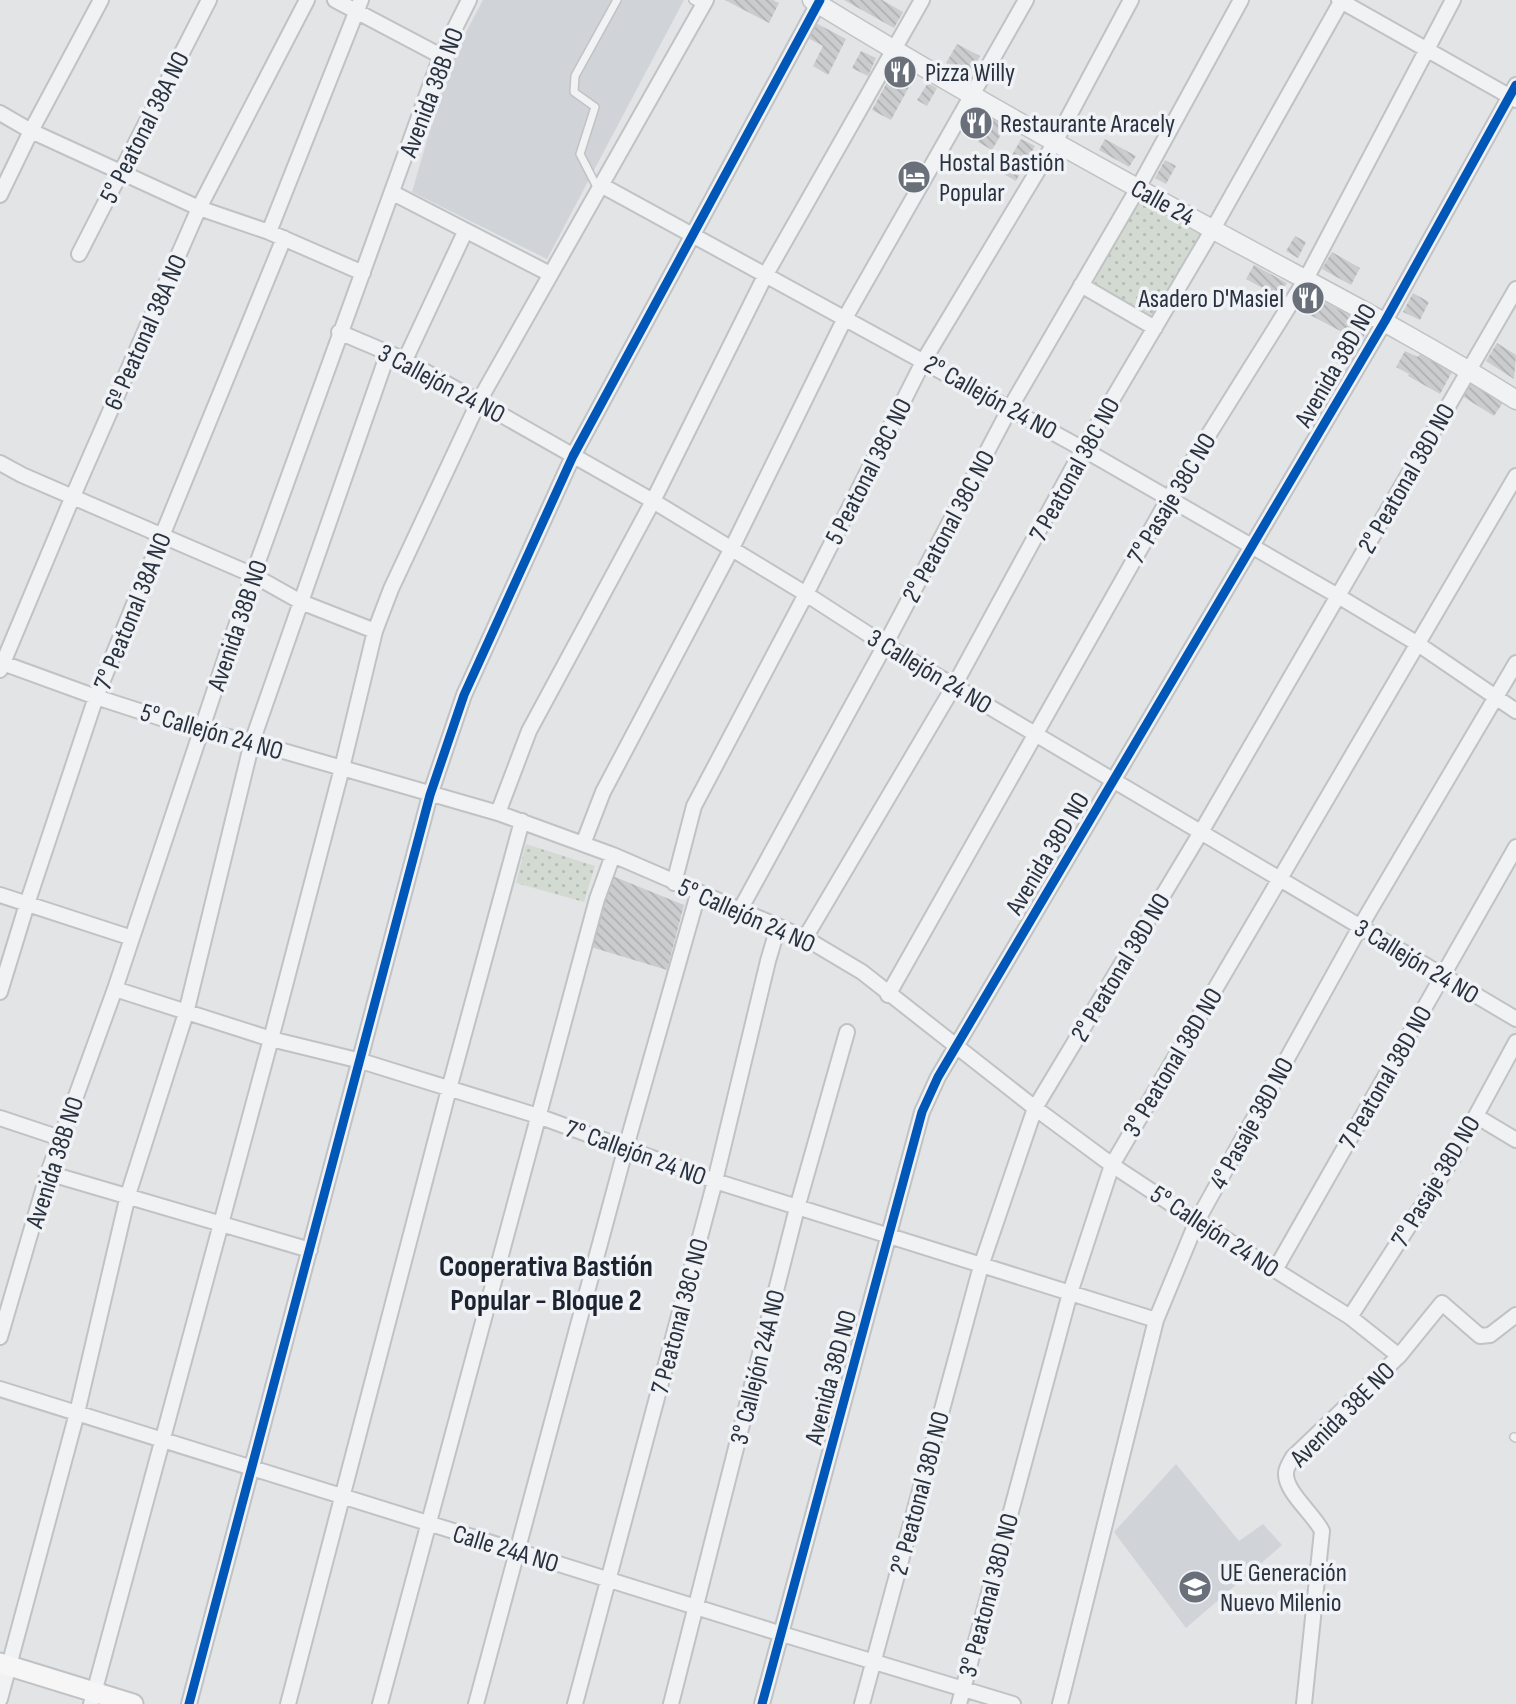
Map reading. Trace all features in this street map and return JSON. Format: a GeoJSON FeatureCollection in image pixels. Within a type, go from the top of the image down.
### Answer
{"type":"FeatureCollection","features":[{"type":"Feature","properties":{"kind":"main road"},"geometry":{"type":"LineString","coordinates":[[4,1665],[93,1698],[133,1704]]}},
{"type":"Feature","properties":{"kind":"street"},"geometry":{"type":"LineString","coordinates":[[0,195],[31,131],[102,0]]}},
{"type":"Feature","properties":{"kind":"street","name":"5° Peatonal 38A NO"},"geometry":{"type":"LineString","coordinates":[[79,254],[209,0]]}},
{"type":"Feature","properties":{"kind":"street","name":"6º Peatonal 38A NO"},"geometry":{"type":"LineString","coordinates":[[1,666],[199,208],[307,0]]}},
{"type":"Feature","properties":{"kind":"street"},"geometry":{"type":"LineString","coordinates":[[335,0],[358,5],[441,56]]}},
{"type":"Feature","properties":{"kind":"street","name":"Avenida 38B NO"},"geometry":{"type":"LineString","coordinates":[[0,1337],[48,1173],[115,989],[253,575],[441,56],[469,0]]}},
{"type":"Feature","properties":{"kind":"street"},"geometry":{"type":"LineString","coordinates":[[498,813],[529,731],[653,501],[765,276],[922,0]]}},
{"type":"Feature","properties":{"kind":"street"},"geometry":{"type":"LineString","coordinates":[[583,844],[603,792],[732,548],[845,318],[1026,0]]}},
{"type":"Feature","properties":{"kind":"street","name":"5 Peatonal 38C NO"},"geometry":{"type":"LineString","coordinates":[[674,883],[694,806],[806,594],[924,360],[1055,142],[1131,0]]}},
{"type":"Feature","properties":{"kind":"street","name":"2° Peatonal 38C NO"},"geometry":{"type":"LineString","coordinates":[[741,908],[885,645],[1010,408],[1138,188],[1241,0]]}},
{"type":"Feature","properties":{"kind":"street"},"geometry":{"type":"LineString","coordinates":[[1341,0],[1428,50],[1514,94]]}},
{"type":"Feature","properties":{"kind":"street","name":"7 Peatonal 38C NO"},"geometry":{"type":"LineString","coordinates":[[805,938],[954,686],[1083,449],[1213,229],[1341,0]]}},
{"type":"Feature","properties":{"kind":"street","name":"7° Pasaje 38C NO"},"geometry":{"type":"LineString","coordinates":[[888,995],[1169,498],[1306,279],[1453,0]]}},
{"type":"Feature","properties":{"kind":"street"},"geometry":{"type":"LineString","coordinates":[[189,1704],[430,794],[464,695],[573,456],[817,1]]}},
{"type":"Feature","properties":{"kind":"street","name":"Calle 24"},"geometry":{"type":"LineString","coordinates":[[817,1],[894,51],[972,96],[1385,321],[1516,400]]}},
{"type":"Feature","properties":{"kind":"street"},"geometry":{"type":"LineString","coordinates":[[93,1698],[271,1039],[375,631],[391,589],[479,401],[701,2]]}},
{"type":"Feature","properties":{"kind":"street"},"geometry":{"type":"LineString","coordinates":[[269,232],[358,5]]}},
{"type":"Feature","properties":{"kind":"street","name":"Avenida 38D NO"},"geometry":{"type":"LineString","coordinates":[[762,1704],[922,1112],[938,1077],[1252,548],[1514,94]]}},
{"type":"Feature","properties":{"kind":"street"},"geometry":{"type":"LineString","coordinates":[[0,113],[31,131],[199,208],[269,232],[363,273]]}},
{"type":"Feature","properties":{"kind":"street","name":"2° Callejón 24 NO"},"geometry":{"type":"LineString","coordinates":[[600,187],[924,360],[1169,498],[1418,645],[1516,711]]}},
{"type":"Feature","properties":{"kind":"street"},"geometry":{"type":"LineString","coordinates":[[393,192],[550,274]]}},
{"type":"Feature","properties":{"kind":"street"},"geometry":{"type":"LineString","coordinates":[[405,360],[466,232]]}},
{"type":"Feature","properties":{"kind":"street","name":"7° Peatonal 38A NO"},"geometry":{"type":"LineString","coordinates":[[0,992],[96,697],[284,238]]}},
{"type":"Feature","properties":{"kind":"street"},"geometry":{"type":"LineString","coordinates":[[1081,285],[1154,328]]}},
{"type":"Feature","properties":{"kind":"street","name":"2° Peatonal 38D NO"},"geometry":{"type":"LineString","coordinates":[[862,1704],[981,1266],[1035,1108],[1201,832],[1516,289]]}},
{"type":"Feature","properties":{"kind":"street","name":"3 Callejón 24 NO"},"geometry":{"type":"LineString","coordinates":[[339,332],[405,360],[653,501],[885,645],[1516,1019]]}},
{"type":"Feature","properties":{"kind":"street"},"geometry":{"type":"LineString","coordinates":[[0,1699],[4,1665],[77,1413],[128,1195],[186,1013],[252,742],[388,353]]}},
{"type":"Feature","properties":{"kind":"street"},"geometry":{"type":"LineString","coordinates":[[0,463],[253,575],[301,602],[375,631]]}},
{"type":"Feature","properties":{"kind":"street","name":"3° Peatonal 38D NO"},"geometry":{"type":"LineString","coordinates":[[960,1697],[1070,1293],[1112,1164],[1516,475]]}},
{"type":"Feature","properties":{"kind":"street","name":"4° Pasaje 38D NO"},"geometry":{"type":"LineString","coordinates":[[1060,1704],[1156,1320],[1196,1221],[1360,927],[1516,663]]}},
{"type":"Feature","properties":{"kind":"street","name":"5° Callejón 24 NO"},"geometry":{"type":"LineString","coordinates":[[1,666],[201,731],[252,742],[522,821],[613,855],[698,894],[741,908],[805,938],[862,972],[1035,1108],[1112,1164],[1196,1221],[1350,1317],[1399,1356]]}},
{"type":"Feature","properties":{"kind":"street"},"geometry":{"type":"LineString","coordinates":[[288,1704],[522,821]]}},
{"type":"Feature","properties":{"kind":"street","name":"7 Peatonal 38D NO"},"geometry":{"type":"LineString","coordinates":[[1275,1270],[1516,847]]}},
{"type":"Feature","properties":{"kind":"street"},"geometry":{"type":"LineString","coordinates":[[380,1704],[597,899],[613,855]]}},
{"type":"Feature","properties":{"kind":"street"},"geometry":{"type":"LineString","coordinates":[[476,1704],[626,1147],[698,894]]}},
{"type":"Feature","properties":{"kind":"street"},"geometry":{"type":"LineString","coordinates":[[0,895],[132,938]]}},
{"type":"Feature","properties":{"kind":"street","name":"7 Peatonal 38C NO"},"geometry":{"type":"LineString","coordinates":[[575,1704],[715,1181],[778,927]]}},
{"type":"Feature","properties":{"kind":"street","name":"7° Callejón 24 NO"},"geometry":{"type":"LineString","coordinates":[[115,989],[271,1039],[361,1062],[538,1116],[715,1181],[1156,1320]]}},
{"type":"Feature","properties":{"kind":"street","name":"3° Callejón 24A NO"},"geometry":{"type":"LineString","coordinates":[[671,1704],[797,1208],[847,1032]]}},
{"type":"Feature","properties":{"kind":"street","name":"7° Pasaje 38D NO"},"geometry":{"type":"LineString","coordinates":[[1350,1317],[1453,1158],[1516,1042]]}},
{"type":"Feature","properties":{"kind":"street"},"geometry":{"type":"LineString","coordinates":[[1476,1116],[1516,1140]]}},
{"type":"Feature","properties":{"kind":"street"},"geometry":{"type":"LineString","coordinates":[[0,1118],[60,1138]]}},
{"type":"Feature","properties":{"kind":"street"},"geometry":{"type":"LineString","coordinates":[[48,1173],[310,1250]]}},
{"type":"Feature","properties":{"kind":"street","name":"Avenida 38E NO"},"geometry":{"type":"LineString","coordinates":[[1304,1704],[1322,1531],[1289,1486],[1285,1471],[1293,1457],[1399,1356],[1441,1303],[1480,1336],[1490,1335],[1516,1315]]}},
{"type":"Feature","properties":{"kind":"street","name":"Calle 24A NO"},"geometry":{"type":"LineString","coordinates":[[0,1389],[874,1662],[960,1697],[1013,1704]]}},
{"type":"Feature","properties":{"kind":"lane"},"geometry":{"type":"LineString","coordinates":[[600,187],[580,154],[595,107],[574,92],[573,86],[575,76],[617,0]]}},
{"type":"Feature","properties":{"kind":"shaded area"},"geometry":{"type":"Polygon","coordinates":[[[483,0],[684,0],[547,259],[412,192],[449,64],[483,0]]]}},
{"type":"Feature","properties":{"kind":"shaded area"},"geometry":{"type":"Polygon","coordinates":[[[1140,196],[1205,230],[1154,321],[1091,283],[1140,196]]]}},
{"type":"Feature","properties":{"kind":"shaded area"},"geometry":{"type":"Polygon","coordinates":[[[526,844],[595,866],[584,902],[516,883],[526,844]]]}},
{"type":"Feature","properties":{"kind":"shaded area","name":"UE Generación Nuevo Milenio"},"geometry":{"type":"Polygon","coordinates":[[[1176,1464],[1239,1541],[1263,1524],[1282,1545],[1186,1628],[1114,1532],[1176,1464]]]}},
{"type":"Feature","properties":{"kind":"building"},"geometry":{"type":"Polygon","coordinates":[[[725,0],[773,0],[779,3],[769,23],[725,0]]]}},
{"type":"Feature","properties":{"kind":"building"},"geometry":{"type":"Polygon","coordinates":[[[844,0],[882,0],[903,12],[894,28],[844,0]]]}},
{"type":"Feature","properties":{"kind":"building"},"geometry":{"type":"Polygon","coordinates":[[[814,22],[846,39],[828,75],[813,66],[823,46],[806,37],[814,22]]]}},
{"type":"Feature","properties":{"kind":"building"},"geometry":{"type":"Polygon","coordinates":[[[957,44],[980,56],[970,76],[946,63],[957,44]]]}},
{"type":"Feature","properties":{"kind":"building"},"geometry":{"type":"Polygon","coordinates":[[[861,51],[876,58],[868,76],[852,68],[861,51]]]}},
{"type":"Feature","properties":{"kind":"building"},"geometry":{"type":"Polygon","coordinates":[[[901,66],[916,74],[891,120],[872,110],[895,68],[901,66]]]}},
{"type":"Feature","properties":{"kind":"building"},"geometry":{"type":"Polygon","coordinates":[[[928,83],[937,88],[927,106],[917,100],[928,83]]]}},
{"type":"Feature","properties":{"kind":"building"},"geometry":{"type":"Polygon","coordinates":[[[975,109],[1006,126],[992,150],[978,142],[980,138],[960,127],[969,111],[975,109]]]}},
{"type":"Feature","properties":{"kind":"building"},"geometry":{"type":"Polygon","coordinates":[[[1021,139],[1035,146],[1016,181],[1002,173],[1021,139]]]}},
{"type":"Feature","properties":{"kind":"building"},"geometry":{"type":"Polygon","coordinates":[[[1105,139],[1136,156],[1129,167],[1099,150],[1105,139]]]}},
{"type":"Feature","properties":{"kind":"building"},"geometry":{"type":"Polygon","coordinates":[[[1165,160],[1176,166],[1166,184],[1155,178],[1165,160]]]}},
{"type":"Feature","properties":{"kind":"building"},"geometry":{"type":"Polygon","coordinates":[[[1295,236],[1306,242],[1298,258],[1286,251],[1295,236]]]}},
{"type":"Feature","properties":{"kind":"building"},"geometry":{"type":"Polygon","coordinates":[[[1332,252],[1360,268],[1351,285],[1322,269],[1332,252]]]}},
{"type":"Feature","properties":{"kind":"building"},"geometry":{"type":"Polygon","coordinates":[[[1254,265],[1287,283],[1279,297],[1246,279],[1254,265]]]}},
{"type":"Feature","properties":{"kind":"building"},"geometry":{"type":"Polygon","coordinates":[[[1306,292],[1369,326],[1361,342],[1297,308],[1306,292]]]}},
{"type":"Feature","properties":{"kind":"building"},"geometry":{"type":"Polygon","coordinates":[[[1413,293],[1429,302],[1420,320],[1403,312],[1413,293]]]}},
{"type":"Feature","properties":{"kind":"building"},"geometry":{"type":"Polygon","coordinates":[[[1497,343],[1516,355],[1514,379],[1486,361],[1497,343]]]}},
{"type":"Feature","properties":{"kind":"building"},"geometry":{"type":"Polygon","coordinates":[[[1405,351],[1418,357],[1420,354],[1452,372],[1440,394],[1396,367],[1405,351]]]}},
{"type":"Feature","properties":{"kind":"building"},"geometry":{"type":"Polygon","coordinates":[[[1472,381],[1504,401],[1494,416],[1462,396],[1472,381]]]}},
{"type":"Feature","properties":{"kind":"building"},"geometry":{"type":"Polygon","coordinates":[[[610,875],[684,905],[667,970],[591,947],[610,875]]]}},
{"type":"Feature","properties":{"kind":"cycle path"},"geometry":{"type":"LineString","coordinates":[[189,1704],[430,795],[464,695],[573,456],[820,0]]}},
{"type":"Feature","properties":{"kind":"cycle path"},"geometry":{"type":"LineString","coordinates":[[762,1704],[922,1112],[938,1077],[1385,321],[1516,85]]}},
{"type":"Feature","properties":{"kind":"place","name":"Pizza Willy"},"geometry":{"type":"Point","coordinates":[900,72]}},
{"type":"Feature","properties":{"kind":"place","name":"Restaurante Aracely"},"geometry":{"type":"Point","coordinates":[976,123]}},
{"type":"Feature","properties":{"kind":"place","name":"Hostal Bastión Popular"},"geometry":{"type":"Point","coordinates":[914,177]}},
{"type":"Feature","properties":{"kind":"place","name":"Asadero D'Masiel"},"geometry":{"type":"Point","coordinates":[1308,298]}},
{"type":"Feature","properties":{"kind":"place","name":"UE Generación Nuevo Milenio"},"geometry":{"type":"Point","coordinates":[1195,1587]}},
{"type":"Feature","properties":{"kind":"district","name":"Cooperativa Bastión Popular - Bloque 2"},"geometry":{"type":"Point","coordinates":[546,1283]}}]}
